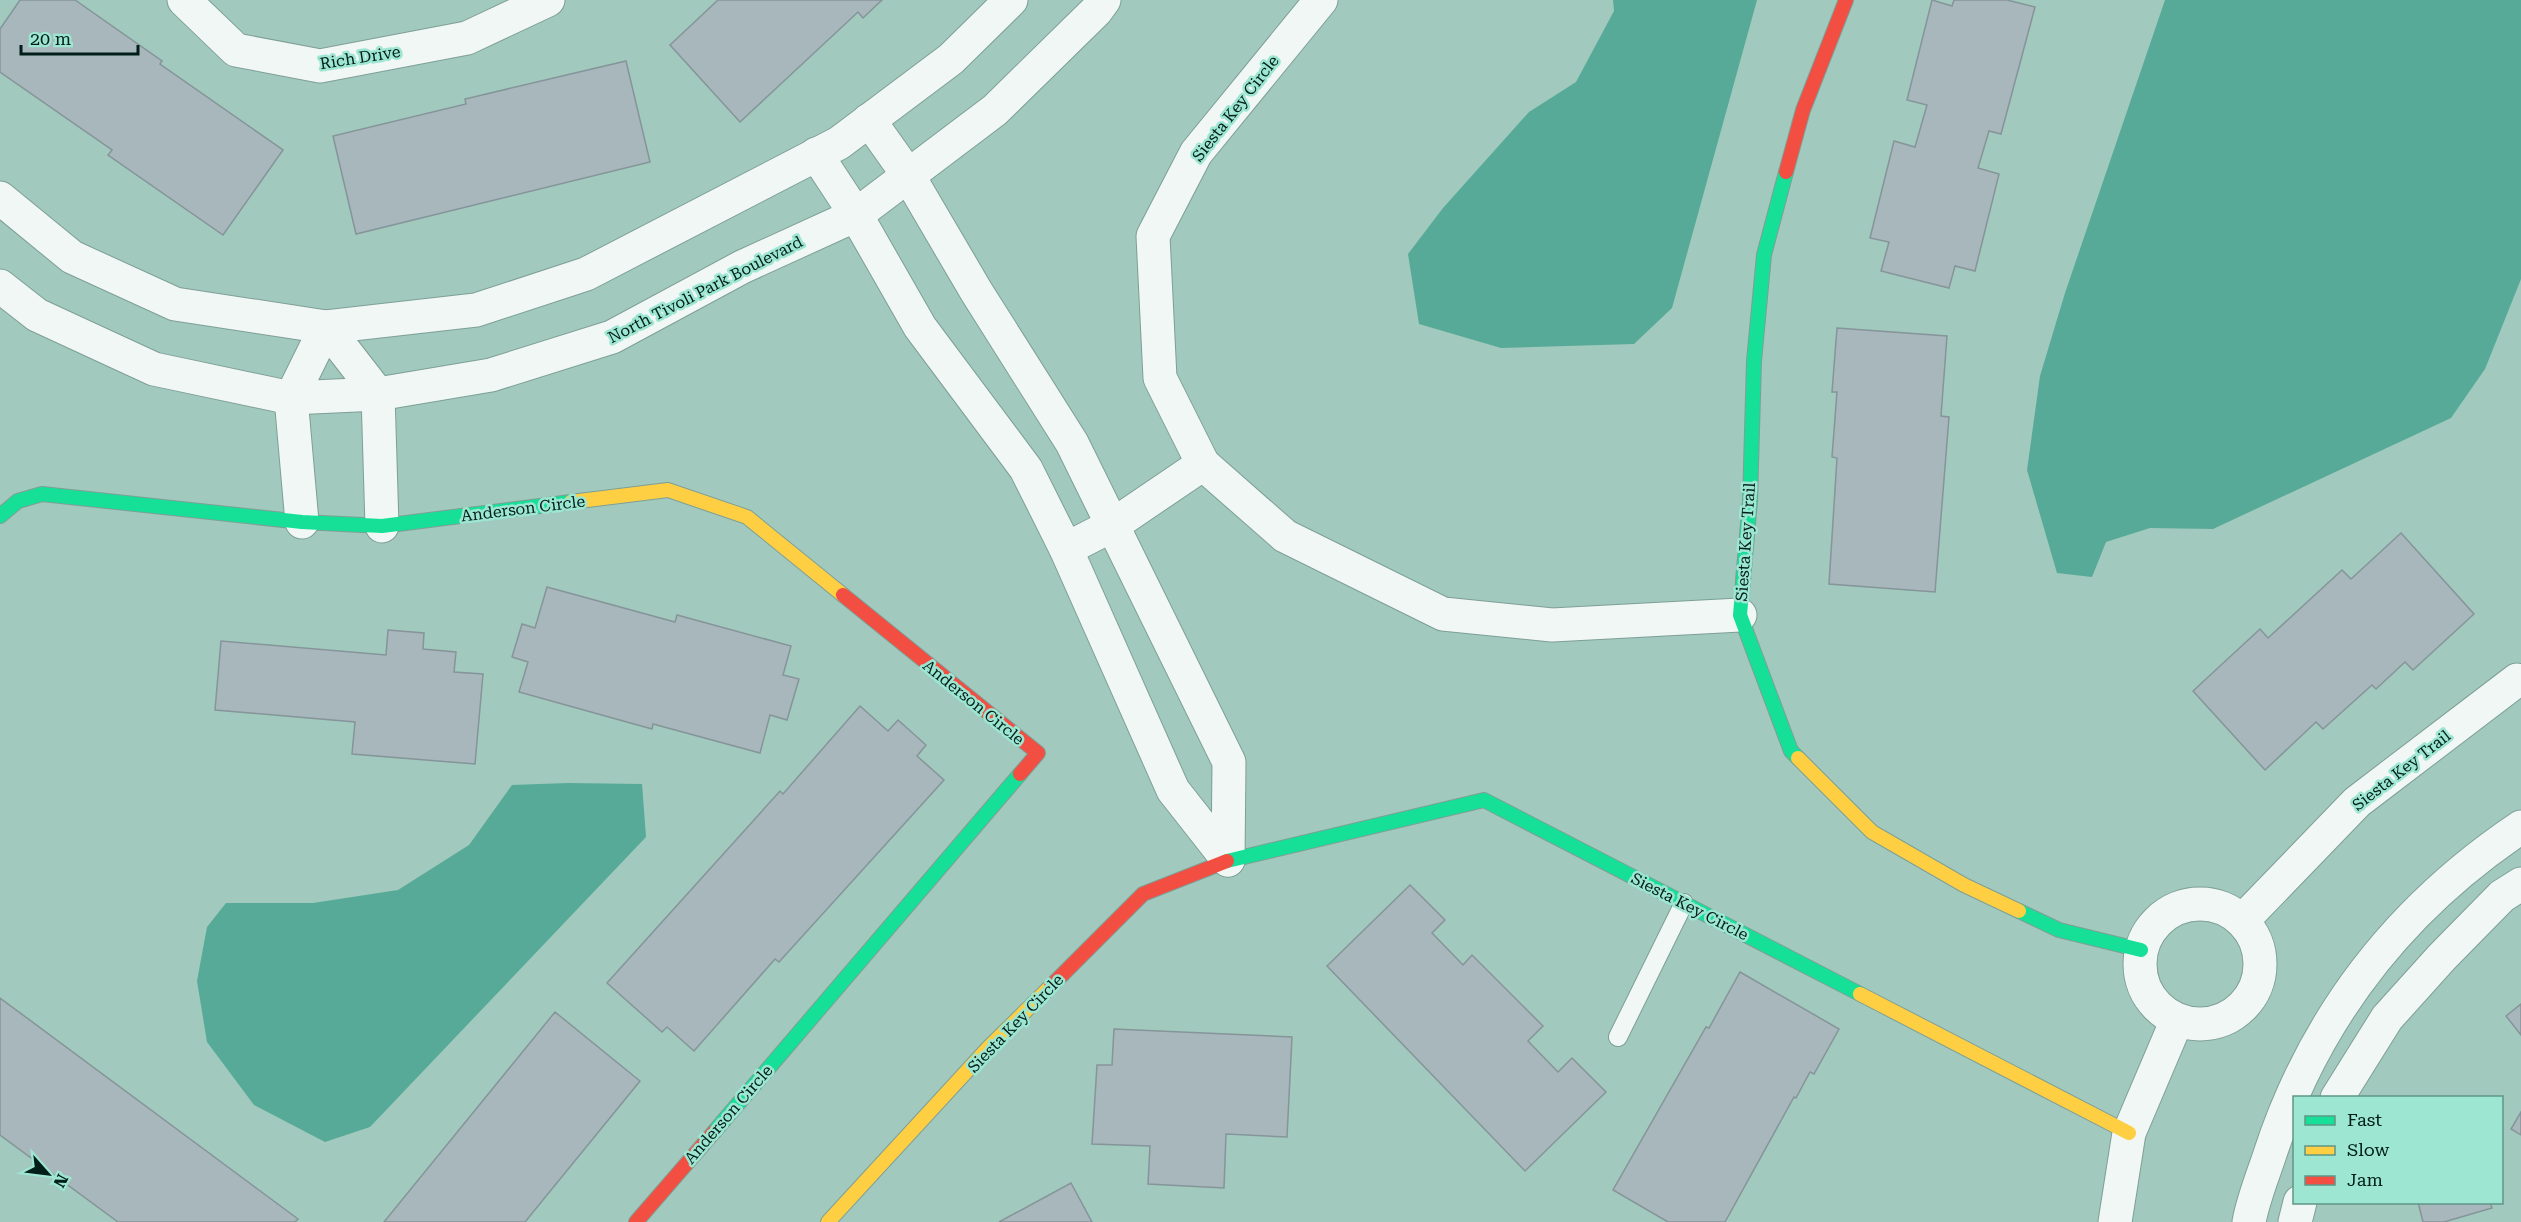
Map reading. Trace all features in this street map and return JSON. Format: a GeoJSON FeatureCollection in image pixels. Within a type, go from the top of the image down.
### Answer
{"type":"FeatureCollection","features":[{"type":"Feature","properties":{"kind":"street","name":"Rich Drive"},"geometry":{"type":"LineString","coordinates":[[184,0],[236,50],[320,66],[467,38],[548,0]]}},
{"type":"Feature","properties":{"kind":"street"},"geometry":{"type":"LineString","coordinates":[[0,198],[72,257],[175,304],[326,327],[476,310],[586,274],[838,143],[951,59],[1011,0]]}},
{"type":"Feature","properties":{"kind":"street","name":"North Tivoli Park Boulevard"},"geometry":{"type":"LineString","coordinates":[[0,286],[37,315],[154,369],[291,398],[378,394],[491,375],[612,337],[742,267],[856,215],[994,110],[1096,11],[1104,0]]}},
{"type":"Feature","properties":{"kind":"street","name":"Siesta Key Circle"},"geometry":{"type":"LineString","coordinates":[[1321,0],[1196,153],[1153,236],[1160,378],[1203,464],[1286,536],[1443,614],[1552,625],[1740,615]]}},
{"type":"Feature","properties":{"kind":"street","name":"Siesta Key Trail"},"geometry":{"type":"LineString","coordinates":[[1846,0],[1803,110],[1764,255],[1754,361],[1750,501],[1740,615],[1791,751],[1872,832],[1964,885],[2059,930],[2141,950]]}},
{"type":"Feature","properties":{"kind":"street"},"geometry":{"type":"LineString","coordinates":[[869,120],[908,175],[976,291],[1072,443],[1229,762],[1228,860]]}},
{"type":"Feature","properties":{"kind":"street"},"geometry":{"type":"LineString","coordinates":[[816,154],[856,215],[920,327],[1026,469],[1066,549],[1173,790],[1228,860]]}},
{"type":"Feature","properties":{"kind":"street"},"geometry":{"type":"LineString","coordinates":[[326,327],[378,394],[382,526]]}},
{"type":"Feature","properties":{"kind":"street"},"geometry":{"type":"LineString","coordinates":[[302,522],[291,398],[326,327]]}},
{"type":"Feature","properties":{"kind":"street"},"geometry":{"type":"LineString","coordinates":[[1066,549],[1113,525],[1203,464]]}},
{"type":"Feature","properties":{"kind":"street","name":"Anderson Circle"},"geometry":{"type":"LineString","coordinates":[[0,516],[18,501],[42,494],[302,522],[382,526],[668,490],[747,517],[1038,753],[636,1222]]}},
{"type":"Feature","properties":{"kind":"street","name":"Siesta Key Trail"},"geometry":{"type":"LineString","coordinates":[[2243,920],[2357,802],[2517,680]]}},
{"type":"Feature","properties":{"kind":"street","name":"Siesta Key Circle"},"geometry":{"type":"LineString","coordinates":[[839,1218],[989,1047],[1143,894],[1228,860],[1484,800],[2129,1133]]}},
{"type":"Feature","properties":{"kind":"street"},"geometry":{"type":"LineString","coordinates":[[2249,1222],[2278,1131],[2309,1057],[2357,981],[2416,911],[2481,854],[2521,827]]}},
{"type":"Feature","properties":{"kind":"street"},"geometry":{"type":"LineString","coordinates":[[2338,1096],[2387,1018],[2494,903],[2521,884]]}},
{"type":"Feature","properties":{"kind":"street"},"geometry":{"type":"LineString","coordinates":[[2192,903],[2211,904],[2228,909],[2243,920],[2255,937],[2260,957],[2259,978],[2251,997],[2236,1012],[2218,1022],[2197,1024],[2177,1020],[2151,999],[2143,984],[2139,967],[2141,950],[2148,933],[2159,919],[2175,909],[2192,903]]}},
{"type":"Feature","properties":{"kind":"street"},"geometry":{"type":"LineString","coordinates":[[2115,1222],[2129,1133],[2177,1020]]}},
{"type":"Feature","properties":{"kind":"street"},"geometry":{"type":"LineString","coordinates":[[2295,1222],[2300,1204]]}},
{"type":"Feature","properties":{"kind":"lane"},"geometry":{"type":"LineString","coordinates":[[1618,1036],[1684,903]]}},
{"type":"Feature","properties":{"kind":"shaded area"},"geometry":{"type":"Polygon","coordinates":[[[1613,0],[1757,0],[1672,308],[1634,344],[1501,348],[1419,324],[1408,254],[1443,208],[1529,112],[1576,82],[1614,11],[1613,0]]]}},
{"type":"Feature","properties":{"kind":"shaded area"},"geometry":{"type":"Polygon","coordinates":[[[2165,0],[2521,0],[2521,279],[2485,369],[2451,418],[2213,529],[2150,528],[2106,542],[2092,577],[2057,573],[2027,470],[2040,376],[2065,293],[2165,0]]]}},
{"type":"Feature","properties":{"kind":"shaded area"},"geometry":{"type":"Polygon","coordinates":[[[642,784],[646,837],[370,1127],[325,1142],[254,1105],[207,1042],[197,981],[207,927],[226,903],[313,903],[398,890],[469,845],[512,785],[642,784]]]}},
{"type":"Feature","properties":{"kind":"building"},"geometry":{"type":"Polygon","coordinates":[[[20,0],[75,0],[162,61],[160,64],[283,150],[223,235],[108,155],[112,150],[0,72],[0,29],[20,0]]]}},
{"type":"Feature","properties":{"kind":"building"},"geometry":{"type":"Polygon","coordinates":[[[718,0],[882,0],[863,18],[858,12],[740,122],[670,45],[718,0]]]}},
{"type":"Feature","properties":{"kind":"building"},"geometry":{"type":"Polygon","coordinates":[[[1932,0],[1952,6],[1954,0],[2007,0],[2035,7],[2001,134],[1989,131],[1978,168],[1999,174],[1975,271],[1955,266],[1949,288],[1881,271],[1889,242],[1870,238],[1894,141],[1915,147],[1927,105],[1907,100],[1932,0]]]}},
{"type":"Feature","properties":{"kind":"building"},"geometry":{"type":"Polygon","coordinates":[[[626,61],[650,162],[356,234],[333,136],[466,104],[465,99],[626,61]]]}},
{"type":"Feature","properties":{"kind":"building"},"geometry":{"type":"Polygon","coordinates":[[[1837,328],[1947,336],[1941,416],[1949,417],[1935,592],[1829,584],[1837,458],[1832,457],[1837,392],[1832,392],[1837,328]]]}},
{"type":"Feature","properties":{"kind":"building"},"geometry":{"type":"Polygon","coordinates":[[[2401,533],[2474,614],[2413,670],[2405,662],[2376,689],[2372,685],[2323,729],[2316,722],[2265,770],[2193,691],[2260,629],[2268,638],[2342,570],[2351,579],[2401,533]]]}},
{"type":"Feature","properties":{"kind":"building"},"geometry":{"type":"Polygon","coordinates":[[[547,587],[675,622],[677,615],[791,646],[783,675],[799,679],[787,720],[770,715],[760,753],[653,724],[652,729],[519,692],[528,662],[512,657],[522,624],[535,628],[547,587]]]}},
{"type":"Feature","properties":{"kind":"building"},"geometry":{"type":"Polygon","coordinates":[[[388,630],[424,633],[423,649],[456,652],[454,672],[483,674],[475,764],[352,754],[355,722],[215,710],[221,641],[386,655],[388,630]]]}},
{"type":"Feature","properties":{"kind":"building"},"geometry":{"type":"Polygon","coordinates":[[[860,706],[888,731],[898,720],[926,745],[917,756],[944,780],[779,962],[775,959],[694,1051],[667,1027],[662,1032],[607,983],[780,791],[783,794],[860,706]]]}},
{"type":"Feature","properties":{"kind":"building"},"geometry":{"type":"Polygon","coordinates":[[[1410,885],[1445,920],[1432,933],[1463,965],[1472,955],[1543,1026],[1528,1041],[1558,1072],[1572,1058],[1606,1092],[1525,1171],[1327,966],[1410,885]]]}},
{"type":"Feature","properties":{"kind":"building"},"geometry":{"type":"Polygon","coordinates":[[[1740,972],[1839,1029],[1814,1074],[1810,1072],[1796,1098],[1794,1097],[1725,1222],[1668,1222],[1613,1190],[1740,972]]]}},
{"type":"Feature","properties":{"kind":"building"},"geometry":{"type":"Polygon","coordinates":[[[0,998],[298,1219],[295,1222],[118,1222],[0,1135],[0,998]]]}},
{"type":"Feature","properties":{"kind":"building"},"geometry":{"type":"Polygon","coordinates":[[[2521,1004],[2521,1035],[2506,1016],[2521,1004]]]}},
{"type":"Feature","properties":{"kind":"building"},"geometry":{"type":"Polygon","coordinates":[[[555,1012],[640,1081],[525,1222],[384,1222],[555,1012]]]}},
{"type":"Feature","properties":{"kind":"building"},"geometry":{"type":"Polygon","coordinates":[[[1114,1029],[1292,1037],[1287,1137],[1226,1134],[1224,1188],[1148,1184],[1150,1146],[1092,1144],[1097,1065],[1112,1065],[1114,1029]]]}},
{"type":"Feature","properties":{"kind":"building"},"geometry":{"type":"Polygon","coordinates":[[[2521,1112],[2521,1135],[2511,1129],[2521,1112]]]}},
{"type":"Feature","properties":{"kind":"building"},"geometry":{"type":"Polygon","coordinates":[[[1071,1183],[1092,1222],[999,1222],[1071,1183]]]}},
{"type":"Feature","properties":{"kind":"building"},"geometry":{"type":"Polygon","coordinates":[[[2418,1204],[2491,1204],[2492,1208],[2444,1222],[2423,1222],[2418,1204]]]}},
{"type":"Feature","properties":{"kind":"traffic: fast"},"geometry":{"type":"LineString","coordinates":[[1786,172],[1764,255],[1754,361],[1750,501],[1740,615],[1791,751],[1798,758]]}},
{"type":"Feature","properties":{"kind":"traffic: fast"},"geometry":{"type":"LineString","coordinates":[[0,516],[18,501],[42,494],[302,522],[382,526],[571,502]]}},
{"type":"Feature","properties":{"kind":"traffic: fast"},"geometry":{"type":"LineString","coordinates":[[714,1132],[1020,774]]}},
{"type":"Feature","properties":{"kind":"traffic: fast"},"geometry":{"type":"LineString","coordinates":[[1227,861],[1484,800],[1860,994]]}},
{"type":"Feature","properties":{"kind":"traffic: fast"},"geometry":{"type":"LineString","coordinates":[[2019,911],[2059,930],[2141,950]]}},
{"type":"Feature","properties":{"kind":"traffic: slow"},"geometry":{"type":"LineString","coordinates":[[571,502],[668,490],[747,517],[843,595]]}},
{"type":"Feature","properties":{"kind":"traffic: slow"},"geometry":{"type":"LineString","coordinates":[[1798,758],[1872,832],[1964,885],[2019,911]]}},
{"type":"Feature","properties":{"kind":"traffic: slow"},"geometry":{"type":"LineString","coordinates":[[828,1222],[989,1047],[1051,986]]}},
{"type":"Feature","properties":{"kind":"traffic: slow"},"geometry":{"type":"LineString","coordinates":[[1860,994],[2129,1133]]}},
{"type":"Feature","properties":{"kind":"traffic: jam"},"geometry":{"type":"LineString","coordinates":[[1786,172],[1803,110],[1846,0]]}},
{"type":"Feature","properties":{"kind":"traffic: jam"},"geometry":{"type":"LineString","coordinates":[[843,595],[1038,753],[1020,774]]}},
{"type":"Feature","properties":{"kind":"traffic: jam"},"geometry":{"type":"LineString","coordinates":[[1051,986],[1143,894],[1227,861]]}},
{"type":"Feature","properties":{"kind":"traffic: jam"},"geometry":{"type":"LineString","coordinates":[[636,1222],[714,1132]]}}]}
